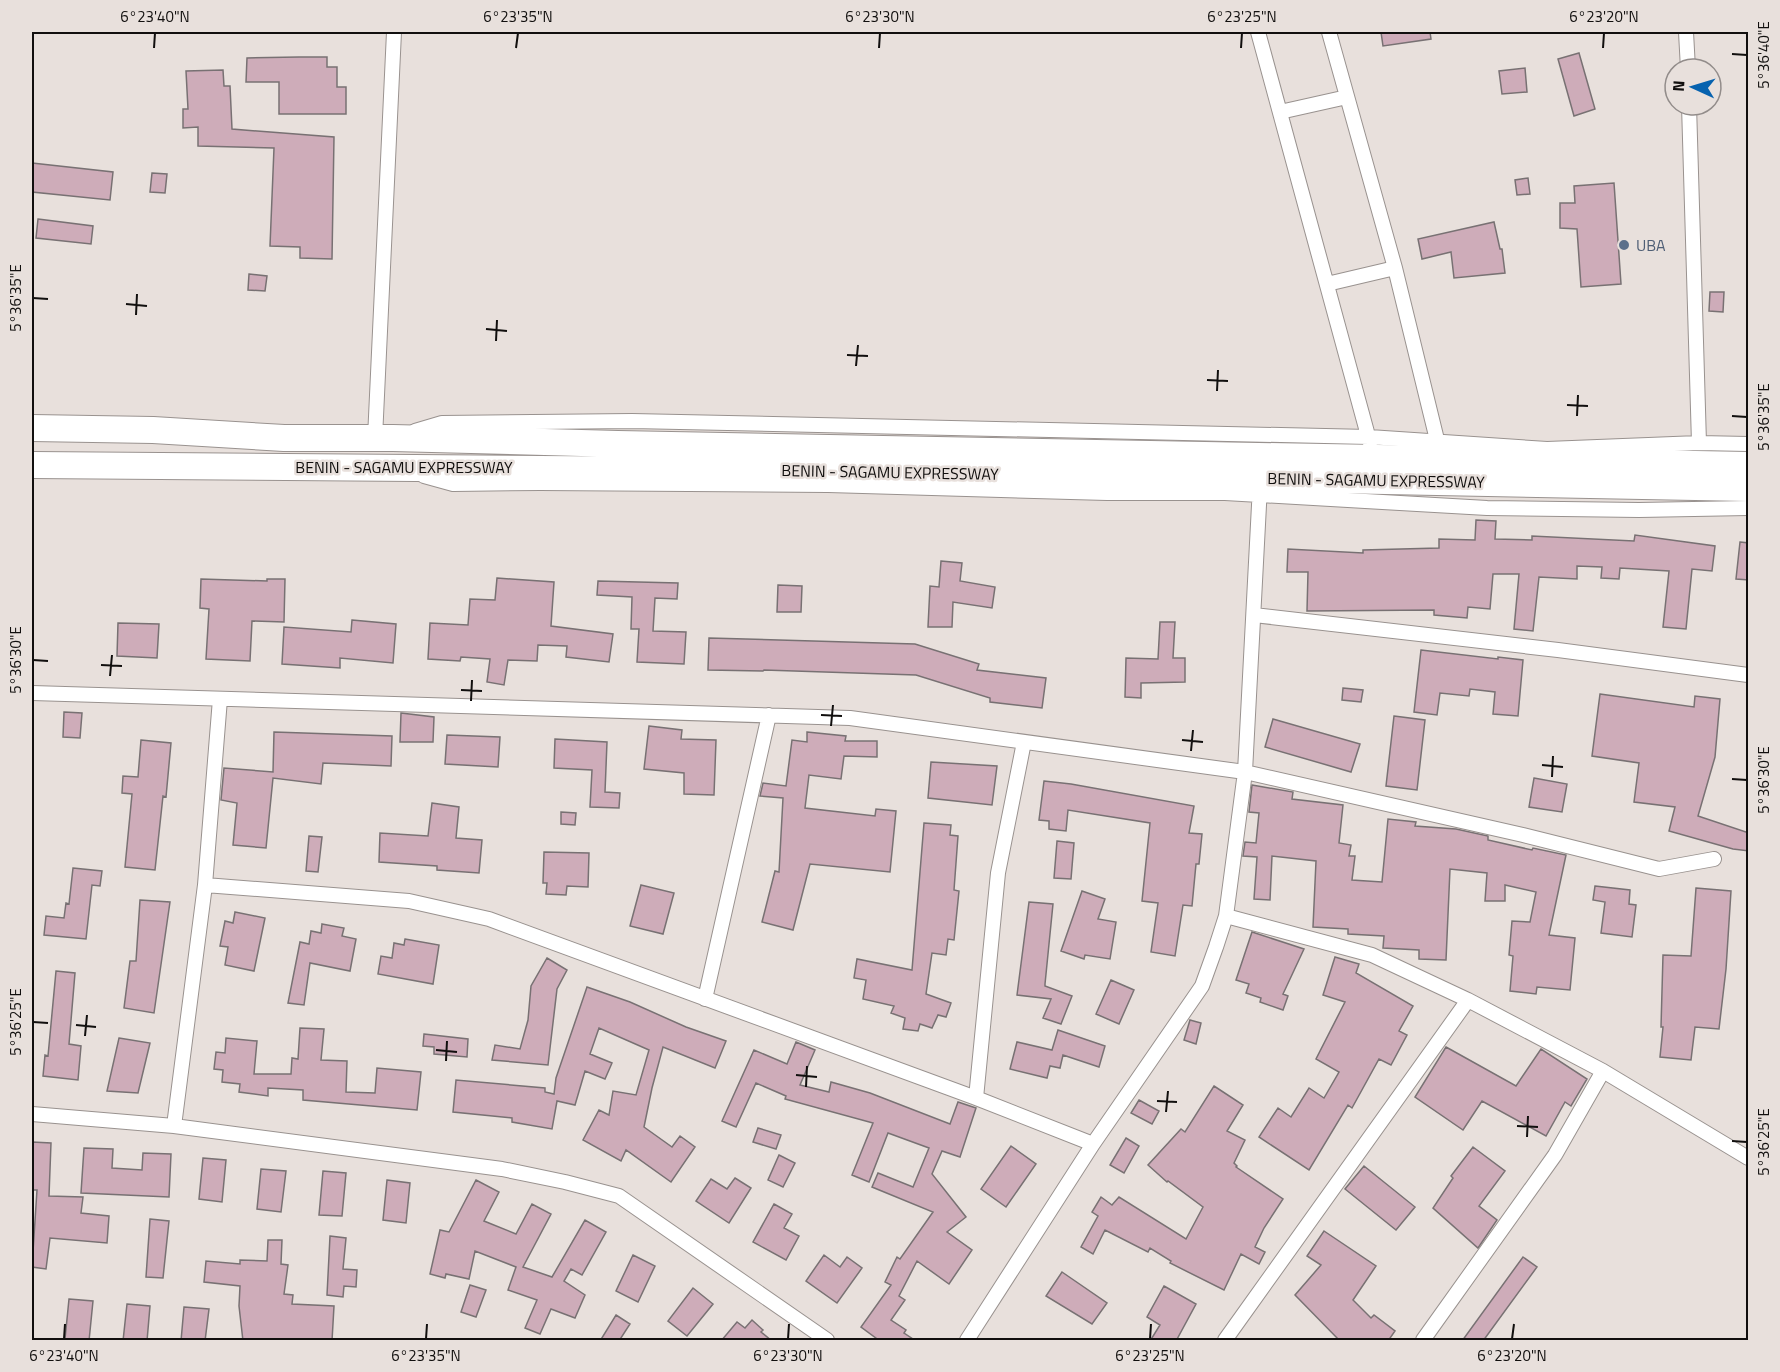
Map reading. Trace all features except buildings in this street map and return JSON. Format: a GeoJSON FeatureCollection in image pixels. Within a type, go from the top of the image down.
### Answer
{"type":"FeatureCollection","features":[{"type":"Feature","properties":{"kind":"highway"},"geometry":{"type":"LineString","coordinates":[[32,428],[153,430],[284,438],[630,444],[1371,447],[1749,465]]}},
{"type":"Feature","properties":{"kind":"highway","name":"BENIN - SAGAMU EXPRESSWAY"},"geometry":{"type":"LineString","coordinates":[[32,465],[889,471],[1260,486],[1749,488]]}},
{"type":"Feature","properties":{"kind":"street"},"geometry":{"type":"LineString","coordinates":[[384,438],[394,32]]}},
{"type":"Feature","properties":{"kind":"street"},"geometry":{"type":"LineString","coordinates":[[1258,32],[1371,447]]}},
{"type":"Feature","properties":{"kind":"street"},"geometry":{"type":"LineString","coordinates":[[1329,32],[1395,268],[1440,450],[1547,449],[1699,443],[1749,444]]}},
{"type":"Feature","properties":{"kind":"street"},"geometry":{"type":"LineString","coordinates":[[1686,32],[1687,57]]}},
{"type":"Feature","properties":{"kind":"street"},"geometry":{"type":"LineString","coordinates":[[1280,112],[1347,97]]}},
{"type":"Feature","properties":{"kind":"street"},"geometry":{"type":"LineString","coordinates":[[1689,117],[1699,443]]}},
{"type":"Feature","properties":{"kind":"street"},"geometry":{"type":"LineString","coordinates":[[1327,284],[1395,268]]}},
{"type":"Feature","properties":{"kind":"street"},"geometry":{"type":"LineString","coordinates":[[968,1341],[1093,1144],[1202,986],[1226,916],[1245,772],[1260,486],[1487,508],[1639,510],[1749,508]]}},
{"type":"Feature","properties":{"kind":"street"},"geometry":{"type":"LineString","coordinates":[[1254,615],[1558,650],[1749,675]]}},
{"type":"Feature","properties":{"kind":"street"},"geometry":{"type":"LineString","coordinates":[[32,693],[850,718],[1245,772],[1523,835],[1659,869],[1714,859]]}},
{"type":"Feature","properties":{"kind":"street"},"geometry":{"type":"LineString","coordinates":[[174,1126],[205,885],[220,699]]}},
{"type":"Feature","properties":{"kind":"street"},"geometry":{"type":"LineString","coordinates":[[705,999],[769,715]]}},
{"type":"Feature","properties":{"kind":"street"},"geometry":{"type":"LineString","coordinates":[[976,1098],[998,873],[1024,742]]}},
{"type":"Feature","properties":{"kind":"street"},"geometry":{"type":"LineString","coordinates":[[205,885],[409,901],[489,919],[976,1098],[1093,1144]]}},
{"type":"Feature","properties":{"kind":"street"},"geometry":{"type":"LineString","coordinates":[[1226,916],[1372,955],[1468,1000],[1603,1071],[1749,1158]]}},
{"type":"Feature","properties":{"kind":"street"},"geometry":{"type":"LineString","coordinates":[[1225,1341],[1468,1000]]}},
{"type":"Feature","properties":{"kind":"street"},"geometry":{"type":"LineString","coordinates":[[1423,1341],[1555,1155],[1603,1071]]}},
{"type":"Feature","properties":{"kind":"street"},"geometry":{"type":"LineString","coordinates":[[32,1114],[174,1126],[502,1169],[619,1196],[827,1341]]}},
{"type":"Feature","properties":{"kind":"place","name":"UBA"},"geometry":{"type":"Point","coordinates":[1624,245]}}]}
